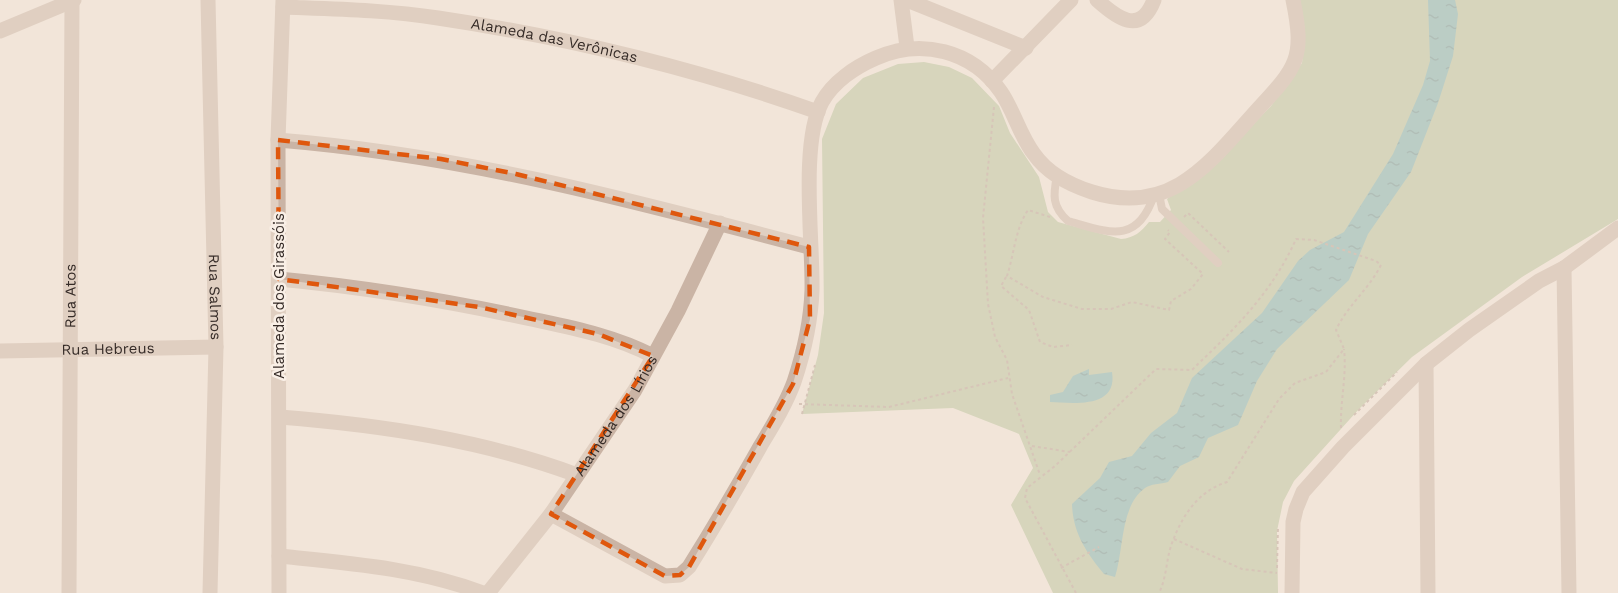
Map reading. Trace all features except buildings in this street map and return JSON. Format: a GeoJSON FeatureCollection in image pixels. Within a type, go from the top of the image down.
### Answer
{"type":"FeatureCollection","features":[{"type":"Feature","properties":{"kind":"street"},"geometry":{"type":"LineString","coordinates":[[0,31],[73,0]]}},
{"type":"Feature","properties":{"kind":"street","name":"Rua Atos"},"geometry":{"type":"LineString","coordinates":[[69,593],[73,0]]}},
{"type":"Feature","properties":{"kind":"street","name":"Rua Salmos"},"geometry":{"type":"LineString","coordinates":[[208,0],[216,347],[210,593]]}},
{"type":"Feature","properties":{"kind":"street"},"geometry":{"type":"LineString","coordinates":[[901,0],[907,47]]}},
{"type":"Feature","properties":{"kind":"street"},"geometry":{"type":"LineString","coordinates":[[907,0],[1026,48]]}},
{"type":"Feature","properties":{"kind":"street"},"geometry":{"type":"LineString","coordinates":[[992,81],[1071,0]]}},
{"type":"Feature","properties":{"kind":"street"},"geometry":{"type":"LineString","coordinates":[[1097,0],[1114,15],[1127,21],[1136,20],[1145,15],[1154,0]]}},
{"type":"Feature","properties":{"kind":"street"},"geometry":{"type":"LineString","coordinates":[[551,514],[654,572],[672,577],[680,575],[689,567],[727,505],[784,403],[796,376],[810,320],[812,286],[809,246],[812,153],[818,112],[822,102],[843,77],[878,57],[907,47],[942,50],[972,64],[992,81],[1034,154],[1065,182],[1117,199],[1156,195],[1167,192],[1204,169],[1286,79],[1297,61],[1299,47],[1299,30],[1293,0]]}},
{"type":"Feature","properties":{"kind":"street","name":"Alameda das Verônicas"},"geometry":{"type":"LineString","coordinates":[[283,4],[437,18],[546,39],[715,78],[818,112]]}},
{"type":"Feature","properties":{"kind":"street","name":"Alameda dos Girassóis"},"geometry":{"type":"LineString","coordinates":[[279,593],[278,140],[283,4]]}},
{"type":"Feature","properties":{"kind":"street"},"geometry":{"type":"LineString","coordinates":[[278,140],[441,159],[582,188],[809,246]]}},
{"type":"Feature","properties":{"kind":"street","name":"Alameda dos Lírios"},"geometry":{"type":"LineString","coordinates":[[488,593],[551,514],[635,390],[720,223]]}},
{"type":"Feature","properties":{"kind":"street"},"geometry":{"type":"LineString","coordinates":[[1292,593],[1293,522],[1303,492],[1343,447],[1426,364],[1507,302],[1564,268],[1618,228]]}},
{"type":"Feature","properties":{"kind":"street"},"geometry":{"type":"LineString","coordinates":[[1564,268],[1569,593]]}},
{"type":"Feature","properties":{"kind":"street"},"geometry":{"type":"LineString","coordinates":[[279,279],[479,308],[598,334],[631,344],[653,356]]}},
{"type":"Feature","properties":{"kind":"street","name":"Rua Hebreus"},"geometry":{"type":"LineString","coordinates":[[0,351],[216,347]]}},
{"type":"Feature","properties":{"kind":"street"},"geometry":{"type":"LineString","coordinates":[[1426,364],[1428,593]]}},
{"type":"Feature","properties":{"kind":"street"},"geometry":{"type":"LineString","coordinates":[[280,417],[327,421],[454,440],[519,456],[578,475]]}},
{"type":"Feature","properties":{"kind":"street"},"geometry":{"type":"LineString","coordinates":[[279,556],[405,571],[452,581],[483,593]]}},
{"type":"Feature","properties":{"kind":"lane"},"geometry":{"type":"LineString","coordinates":[[1057,176],[1053,201],[1062,216],[1068,221],[1113,233],[1127,231],[1136,225],[1149,209],[1156,195]]}},
{"type":"Feature","properties":{"kind":"lane"},"geometry":{"type":"LineString","coordinates":[[1156,195],[1167,215],[1218,263]]}},
{"type":"Feature","properties":{"kind":"path"},"geometry":{"type":"LineString","coordinates":[[999,106],[995,101],[982,238],[990,319],[995,337],[1007,360],[1012,394],[1032,446],[1040,476]]}},
{"type":"Feature","properties":{"kind":"path"},"geometry":{"type":"LineString","coordinates":[[1048,212],[1053,219],[1028,210],[1020,221],[1007,276],[1001,286],[1029,310],[1040,342],[1053,347],[1072,345]]}},
{"type":"Feature","properties":{"kind":"path"},"geometry":{"type":"LineString","coordinates":[[1007,276],[1043,297],[1082,309],[1111,309],[1132,302],[1169,310],[1171,301],[1191,289],[1203,274],[1165,239],[1170,232],[1160,222],[1171,210],[1182,220],[1188,213],[1229,252]]}},
{"type":"Feature","properties":{"kind":"path"},"geometry":{"type":"LineString","coordinates":[[1076,593],[1025,498],[1027,488],[1055,466],[1156,369],[1192,370],[1256,304],[1272,284],[1296,239],[1321,243],[1381,265],[1373,280],[1342,316],[1336,330],[1344,349],[1347,373],[1341,406],[1341,428]]}},
{"type":"Feature","properties":{"kind":"path"},"geometry":{"type":"LineString","coordinates":[[1159,593],[1174,539],[1196,499],[1213,486],[1227,482],[1279,399],[1295,383],[1326,372],[1344,349]]}},
{"type":"Feature","properties":{"kind":"path"},"geometry":{"type":"LineString","coordinates":[[802,414],[818,355]]}},
{"type":"Feature","properties":{"kind":"path"},"geometry":{"type":"LineString","coordinates":[[784,403],[889,407],[1010,378]]}},
{"type":"Feature","properties":{"kind":"path"},"geometry":{"type":"LineString","coordinates":[[1032,446],[1070,452]]}},
{"type":"Feature","properties":{"kind":"path"},"geometry":{"type":"LineString","coordinates":[[1174,539],[1242,569],[1277,573]]}},
{"type":"Feature","properties":{"kind":"path"},"geometry":{"type":"LineString","coordinates":[[1061,568],[1099,547]]}},
{"type":"Feature","properties":{"kind":"highlighted area"},"geometry":{"type":"Polygon","coordinates":[[[278,140],[441,159],[516,174],[809,247],[810,319],[793,384],[689,567],[680,575],[665,576],[551,514],[653,356],[598,334],[479,307],[279,279],[278,140]]]}},
{"type":"Feature","properties":{"kind":"green space"},"geometry":{"type":"Polygon","coordinates":[[[1299,0],[1618,0],[1618,219],[1522,277],[1412,357],[1359,409],[1294,481],[1283,502],[1277,531],[1278,593],[1053,593],[1011,505],[1033,468],[1019,434],[953,408],[802,414],[818,355],[824,313],[822,139],[836,104],[863,78],[898,64],[924,62],[949,67],[972,78],[999,106],[1010,133],[1039,177],[1048,212],[1058,222],[1121,239],[1137,234],[1149,222],[1160,222],[1171,210],[1167,199],[1233,145],[1271,106],[1302,63],[1305,31],[1299,0]]]}},
{"type":"Feature","properties":{"kind":"water"},"geometry":{"type":"Polygon","coordinates":[[[1428,0],[1455,0],[1458,14],[1453,56],[1438,103],[1411,172],[1368,234],[1349,280],[1277,349],[1257,381],[1238,425],[1208,438],[1199,457],[1180,466],[1168,482],[1147,487],[1137,496],[1127,517],[1115,577],[1104,574],[1082,542],[1075,524],[1072,504],[1100,478],[1109,462],[1132,456],[1151,433],[1177,413],[1192,378],[1262,313],[1298,261],[1310,250],[1344,232],[1393,154],[1423,85],[1430,61],[1428,0]]]}},
{"type":"Feature","properties":{"kind":"water"},"geometry":{"type":"Polygon","coordinates":[[[1089,369],[1089,375],[1112,372],[1112,384],[1101,398],[1081,403],[1050,402],[1050,395],[1063,392],[1073,376],[1089,369]]]}}]}
